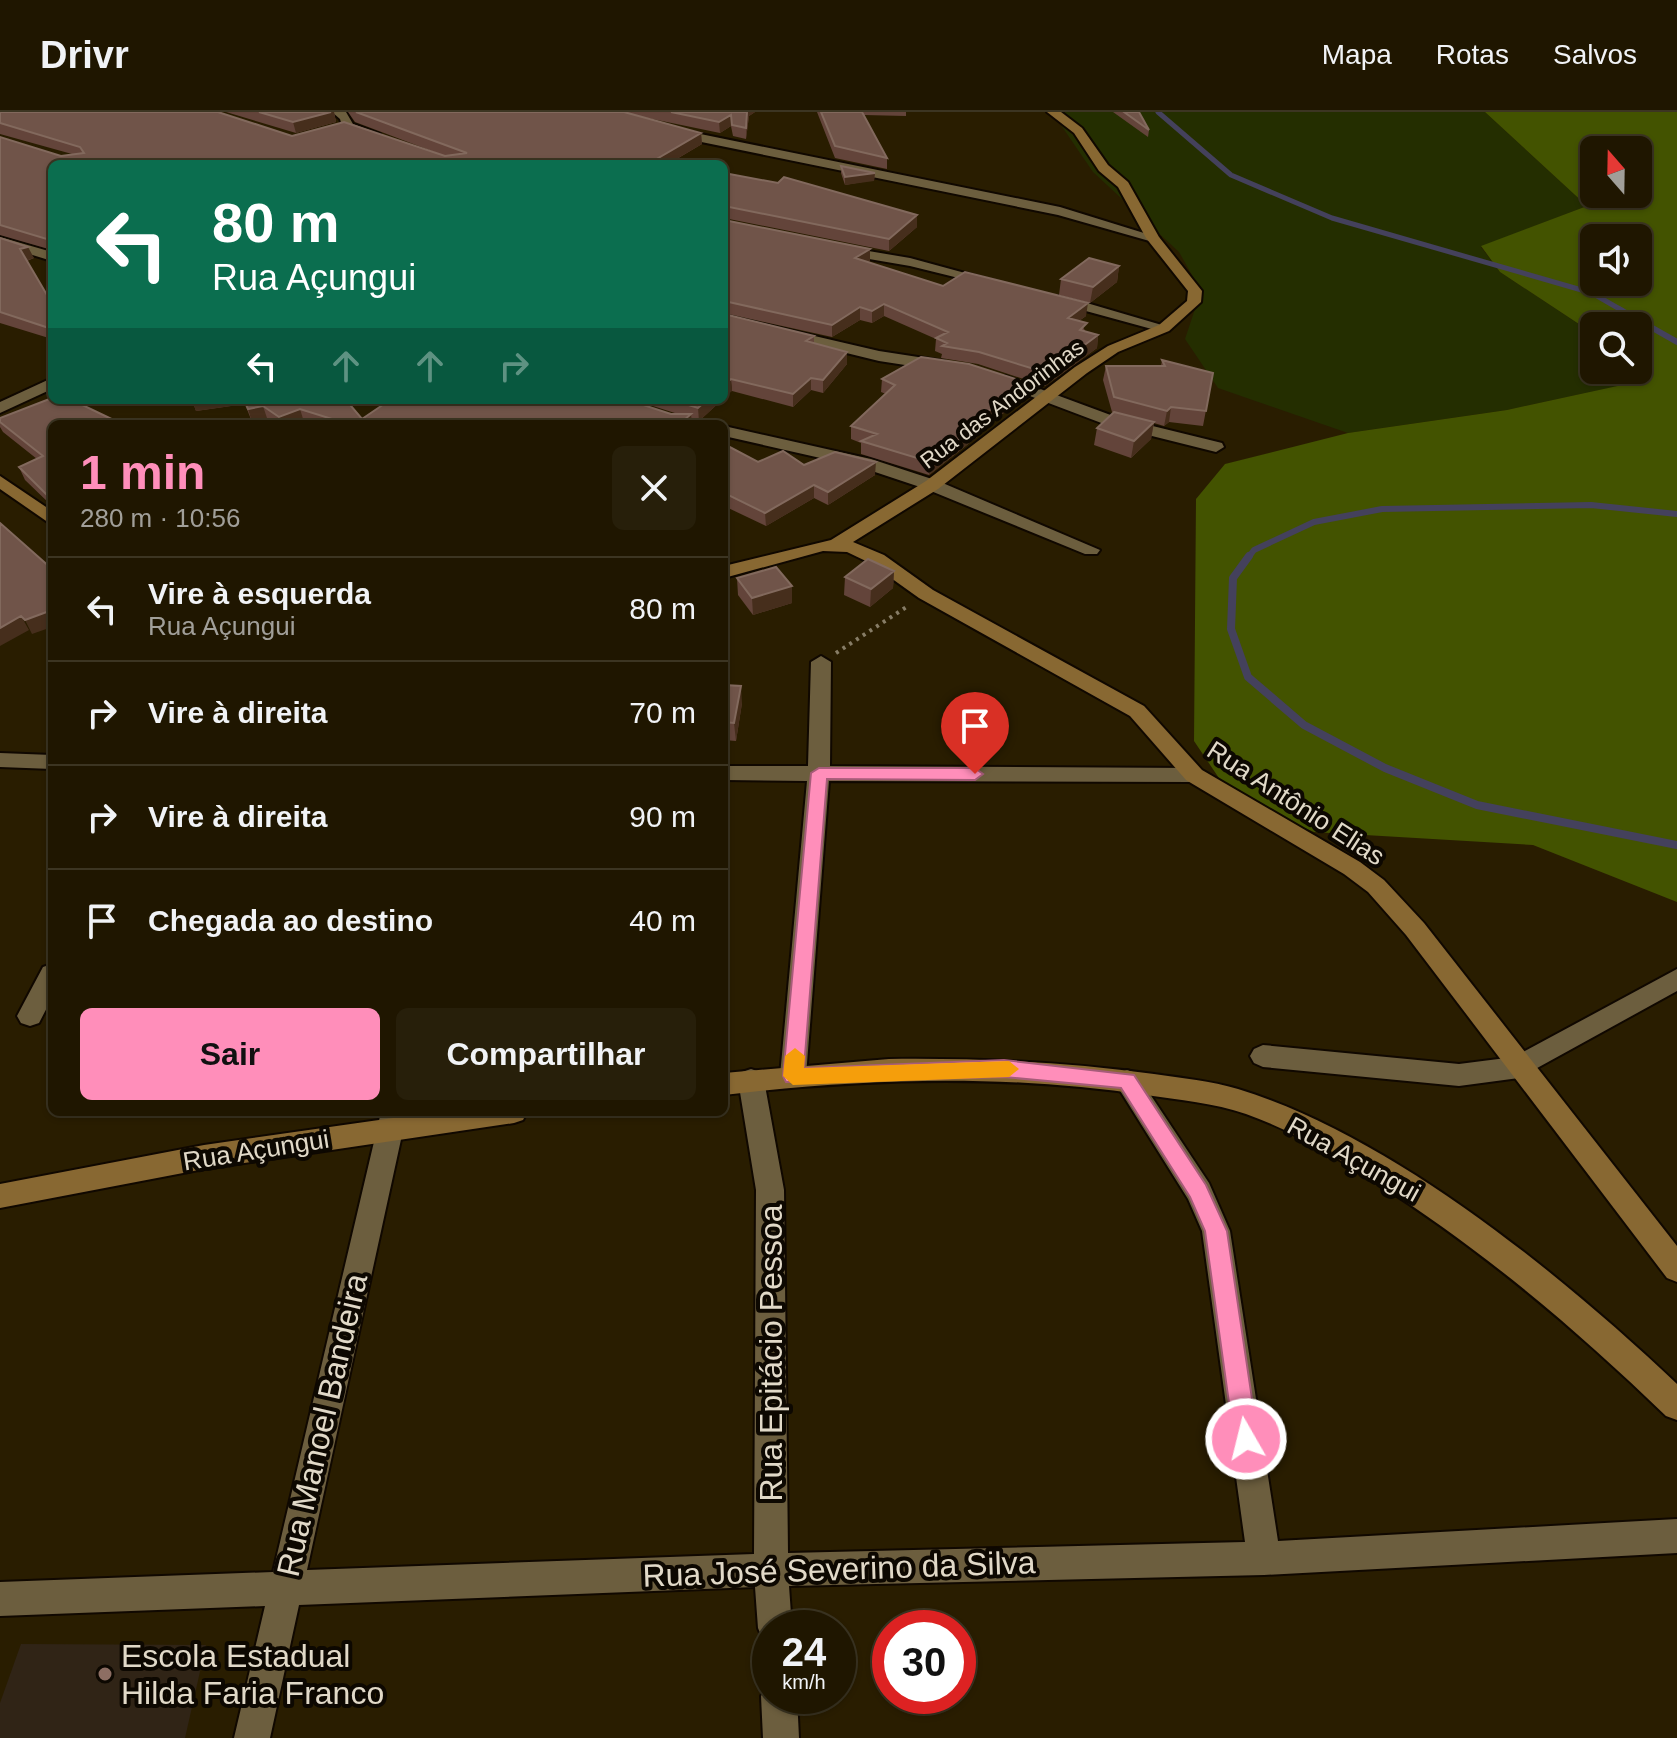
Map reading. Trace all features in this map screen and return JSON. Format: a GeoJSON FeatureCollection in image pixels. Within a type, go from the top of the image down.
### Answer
{"type":"FeatureCollection","features":[{"type":"Feature","properties":{"kind":"street"},"geometry":{"type":"LineString","coordinates":[[338,112],[346,117],[347,126]]}},
{"type":"Feature","properties":{"kind":"street"},"geometry":{"type":"LineString","coordinates":[[1053,112],[1078,131],[1103,168],[1123,185],[1153,238]]}},
{"type":"Feature","properties":{"kind":"street"},"geometry":{"type":"LineString","coordinates":[[334,130],[347,126],[392,141]]}},
{"type":"Feature","properties":{"kind":"street"},"geometry":{"type":"LineString","coordinates":[[651,127],[1046,208],[1153,238]]}},
{"type":"Feature","properties":{"kind":"street","name":"Rua das Andorinhas"},"geometry":{"type":"LineString","coordinates":[[837,544],[932,485],[1081,370],[1113,349],[1164,328],[1194,302],[1195,291],[1153,238]]}},
{"type":"Feature","properties":{"kind":"street"},"geometry":{"type":"LineString","coordinates":[[0,241],[30,247],[48,255]]}},
{"type":"Feature","properties":{"kind":"street"},"geometry":{"type":"LineString","coordinates":[[820,246],[910,262],[1004,285]]}},
{"type":"Feature","properties":{"kind":"street"},"geometry":{"type":"LineString","coordinates":[[1047,296],[1164,328]]}},
{"type":"Feature","properties":{"kind":"street"},"geometry":{"type":"LineString","coordinates":[[728,320],[879,356],[955,367]]}},
{"type":"Feature","properties":{"kind":"street"},"geometry":{"type":"LineString","coordinates":[[984,374],[1051,396],[1110,421],[1216,447]]}},
{"type":"Feature","properties":{"kind":"street"},"geometry":{"type":"LineString","coordinates":[[0,408],[48,385]]}},
{"type":"Feature","properties":{"kind":"street"},"geometry":{"type":"LineString","coordinates":[[728,432],[865,463],[932,485],[1091,550]]}},
{"type":"Feature","properties":{"kind":"street"},"geometry":{"type":"LineString","coordinates":[[0,481],[48,517]]}},
{"type":"Feature","properties":{"kind":"street"},"geometry":{"type":"LineString","coordinates":[[728,571],[837,544]]}},
{"type":"Feature","properties":{"kind":"street","name":"Rua Antônio Elias"},"geometry":{"type":"LineString","coordinates":[[837,544],[877,559],[926,594],[1137,711],[1194,775],[1309,840],[1376,886],[1415,929],[1677,1269]]}},
{"type":"Feature","properties":{"kind":"street"},"geometry":{"type":"LineString","coordinates":[[793,1076],[819,773],[821,662]]}},
{"type":"Feature","properties":{"kind":"street"},"geometry":{"type":"LineString","coordinates":[[0,760],[48,762]]}},
{"type":"Feature","properties":{"kind":"street"},"geometry":{"type":"LineString","coordinates":[[728,773],[1194,775]]}},
{"type":"Feature","properties":{"kind":"street"},"geometry":{"type":"LineString","coordinates":[[1263,1056],[1459,1075],[1519,1067],[1677,979]]}},
{"type":"Feature","properties":{"kind":"street"},"geometry":{"type":"LineString","coordinates":[[30,1016],[48,982]]}},
{"type":"Feature","properties":{"kind":"street","name":"Rua Açungui"},"geometry":{"type":"LineString","coordinates":[[737,1082],[793,1076],[1004,1068],[1127,1081],[1237,1100],[1326,1138],[1445,1210],[1547,1285],[1677,1405]]}},
{"type":"Feature","properties":{"kind":"street"},"geometry":{"type":"LineString","coordinates":[[1127,1081],[1199,1192],[1216,1231],[1264,1558]]}},
{"type":"Feature","properties":{"kind":"street","name":"Rua Epitácio Pessoa"},"geometry":{"type":"LineString","coordinates":[[737,1082],[770,1190],[771,1570],[774,1610]]}},
{"type":"Feature","properties":{"kind":"street","name":"Rua Açungui"},"geometry":{"type":"LineString","coordinates":[[0,1196],[392,1120],[453,1116]]}},
{"type":"Feature","properties":{"kind":"street","name":"Rua Manoel Bandeira"},"geometry":{"type":"LineString","coordinates":[[252,1738],[392,1120]]}},
{"type":"Feature","properties":{"kind":"street","name":"Rua José Severino da Silva"},"geometry":{"type":"LineString","coordinates":[[0,1599],[771,1570],[1264,1558],[1677,1536]]}},
{"type":"Feature","properties":{"kind":"street"},"geometry":{"type":"LineString","coordinates":[[780,1714],[781,1738]]}},
{"type":"Feature","properties":{"kind":"path"},"geometry":{"type":"LineString","coordinates":[[821,662],[926,594]]}},
{"type":"Feature","properties":{"kind":"shaded area","name":"Escola Estadual Hilda Faria Franco"},"geometry":{"type":"Polygon","coordinates":[[[21,1644],[206,1645],[185,1738],[0,1738],[0,1703],[21,1644]]]}},
{"type":"Feature","properties":{"kind":"green space"},"geometry":{"type":"Polygon","coordinates":[[[1052,112],[1485,112],[1580,200],[1582,208],[1481,247],[1500,272],[1580,325],[1580,384],[1623,385],[1507,410],[1348,433],[1218,388],[1185,339],[1201,291],[1179,252],[1093,172],[1052,112]]]}},
{"type":"Feature","properties":{"kind":"green space"},"geometry":{"type":"Polygon","coordinates":[[[1485,112],[1677,112],[1677,902],[1533,845],[1314,832],[1231,796],[1194,741],[1196,499],[1225,464],[1348,433],[1507,410],[1622,384],[1652,384],[1652,312],[1580,312],[1580,325],[1500,272],[1481,246],[1582,208],[1652,208],[1652,136],[1580,136],[1580,200],[1485,112]]]}},
{"type":"Feature","properties":{"kind":"building"},"geometry":{"type":"Polygon","coordinates":[[[0,112],[218,112],[292,136],[344,122],[445,156],[467,153],[356,112],[624,112],[701,133],[655,160],[48,160],[48,239],[0,225],[0,137],[61,156],[84,153],[80,147],[0,123],[0,112]]]}},
{"type":"Feature","properties":{"kind":"building"},"geometry":{"type":"Polygon","coordinates":[[[259,112],[331,112],[293,122],[259,112]]]}},
{"type":"Feature","properties":{"kind":"building"},"geometry":{"type":"Polygon","coordinates":[[[671,112],[747,112],[746,128],[732,125],[731,115],[719,122],[671,112]]]}},
{"type":"Feature","properties":{"kind":"building"},"geometry":{"type":"Polygon","coordinates":[[[821,112],[862,112],[887,158],[835,146],[821,112]]]}},
{"type":"Feature","properties":{"kind":"building"},"geometry":{"type":"Polygon","coordinates":[[[1124,112],[1139,112],[1149,130],[1124,112]]]}},
{"type":"Feature","properties":{"kind":"building"},"geometry":{"type":"Polygon","coordinates":[[[841,166],[875,173],[845,177],[841,166]]]}},
{"type":"Feature","properties":{"kind":"building"},"geometry":{"type":"Polygon","coordinates":[[[728,174],[778,183],[784,177],[917,215],[889,239],[728,207],[728,174]]]}},
{"type":"Feature","properties":{"kind":"building"},"geometry":{"type":"Polygon","coordinates":[[[728,221],[870,249],[855,258],[943,286],[965,272],[1088,303],[1068,318],[1087,323],[1080,330],[1098,335],[1047,373],[979,352],[942,346],[947,343],[936,338],[948,332],[884,304],[872,311],[860,307],[832,325],[728,302],[728,221]]]}},
{"type":"Feature","properties":{"kind":"building"},"geometry":{"type":"Polygon","coordinates":[[[0,238],[28,247],[20,249],[48,295],[48,328],[0,312],[0,238]]]}},
{"type":"Feature","properties":{"kind":"building"},"geometry":{"type":"Polygon","coordinates":[[[1089,258],[1119,266],[1093,287],[1061,279],[1089,258]]]}},
{"type":"Feature","properties":{"kind":"building"},"geometry":{"type":"Polygon","coordinates":[[[728,315],[814,336],[806,341],[847,352],[823,380],[811,378],[793,394],[731,379],[728,382],[728,315]]]}},
{"type":"Feature","properties":{"kind":"building"},"geometry":{"type":"Polygon","coordinates":[[[921,357],[969,364],[1031,384],[968,424],[978,424],[930,462],[861,441],[877,434],[851,426],[895,385],[882,379],[921,357]]]}},
{"type":"Feature","properties":{"kind":"building"},"geometry":{"type":"Polygon","coordinates":[[[1162,360],[1213,373],[1206,411],[1171,407],[1167,411],[1114,397],[1106,366],[1165,366],[1162,360]]]}},
{"type":"Feature","properties":{"kind":"building"},"geometry":{"type":"Polygon","coordinates":[[[48,400],[48,404],[80,404],[114,420],[48,420],[48,496],[19,467],[43,456],[0,422],[0,418],[48,400]]]}},
{"type":"Feature","properties":{"kind":"building"},"geometry":{"type":"Polygon","coordinates":[[[246,404],[349,404],[362,419],[384,404],[640,404],[671,414],[691,414],[684,420],[335,420],[300,409],[279,417],[263,406],[248,409],[246,404]]]}},
{"type":"Feature","properties":{"kind":"building"},"geometry":{"type":"Polygon","coordinates":[[[1114,412],[1154,422],[1134,441],[1097,428],[1114,412]]]}},
{"type":"Feature","properties":{"kind":"building"},"geometry":{"type":"Polygon","coordinates":[[[728,446],[758,462],[783,451],[804,465],[835,452],[876,462],[828,492],[814,485],[765,513],[728,495],[728,446]]]}},
{"type":"Feature","properties":{"kind":"building"},"geometry":{"type":"Polygon","coordinates":[[[0,523],[48,565],[48,611],[25,620],[21,616],[0,628],[0,523]]]}},
{"type":"Feature","properties":{"kind":"building"},"geometry":{"type":"Polygon","coordinates":[[[868,559],[894,571],[871,589],[845,577],[868,559]]]}},
{"type":"Feature","properties":{"kind":"building"},"geometry":{"type":"Polygon","coordinates":[[[776,567],[792,586],[752,598],[737,578],[776,567]]]}},
{"type":"Feature","properties":{"kind":"building"},"geometry":{"type":"Polygon","coordinates":[[[728,685],[741,686],[734,723],[728,722],[728,685]]]}},
{"type":"Feature","properties":{"kind":"waterway"},"geometry":{"type":"LineString","coordinates":[[1158,112],[1231,175],[1332,218],[1592,293],[1623,311]]}},
{"type":"Feature","properties":{"kind":"waterway"},"geometry":{"type":"LineString","coordinates":[[1619,309],[1677,342]]}},
{"type":"Feature","properties":{"kind":"waterway"},"geometry":{"type":"LineString","coordinates":[[1248,558],[1254,550],[1314,522],[1382,509],[1591,505],[1677,514]]}},
{"type":"Feature","properties":{"kind":"waterway"},"geometry":{"type":"LineString","coordinates":[[1249,556],[1233,578],[1231,629],[1248,677],[1304,725],[1385,768],[1477,805],[1677,845]]}},
{"type":"Feature","properties":{"kind":"slow traffic"},"geometry":{"type":"LineString","coordinates":[[795,1056],[793,1076],[1009,1069]]}},
{"type":"Feature","properties":{"kind":"place","name":"Escola Estadual Hilda Faria Franco"},"geometry":{"type":"Point","coordinates":[105,1674]}},
{"type":"Feature","properties":{"kind":"route"},"geometry":{"type":"LineString","coordinates":[[975,774],[819,773],[793,1076],[1004,1068],[1127,1081],[1199,1192],[1216,1231],[1246,1439]]}}]}
